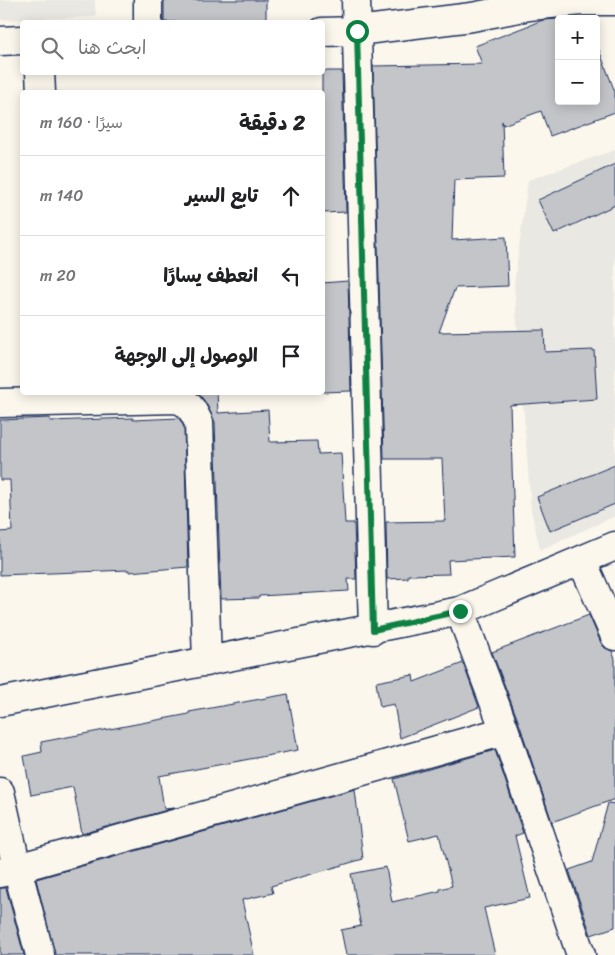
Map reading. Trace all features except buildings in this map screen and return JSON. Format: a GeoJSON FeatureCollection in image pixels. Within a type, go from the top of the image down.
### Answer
{"type":"FeatureCollection","features":[{"type":"Feature","properties":{"kind":"street"},"geometry":{"type":"LineString","coordinates":[[148,0],[148,20]]}},
{"type":"Feature","properties":{"kind":"street"},"geometry":{"type":"LineString","coordinates":[[356,0],[373,630]]}},
{"type":"Feature","properties":{"kind":"street"},"geometry":{"type":"LineString","coordinates":[[325,32],[357,31],[472,16],[529,6],[582,1],[615,1]]}},
{"type":"Feature","properties":{"kind":"street"},"geometry":{"type":"LineString","coordinates":[[0,41],[20,40]]}},
{"type":"Feature","properties":{"kind":"street"},"geometry":{"type":"LineString","coordinates":[[40,75],[41,90]]}},
{"type":"Feature","properties":{"kind":"street"},"geometry":{"type":"LineString","coordinates":[[0,403],[55,398],[177,399],[186,402],[193,410],[199,423],[207,662]]}},
{"type":"Feature","properties":{"kind":"street"},"geometry":{"type":"LineString","coordinates":[[0,702],[373,630],[460,611],[615,546]]}},
{"type":"Feature","properties":{"kind":"street"},"geometry":{"type":"LineString","coordinates":[[582,561],[615,636]]}},
{"type":"Feature","properties":{"kind":"street"},"geometry":{"type":"LineString","coordinates":[[460,611],[505,731],[581,955]]}},
{"type":"Feature","properties":{"kind":"street"},"geometry":{"type":"LineString","coordinates":[[8,870],[505,731]]}},
{"type":"Feature","properties":{"kind":"street"},"geometry":{"type":"LineString","coordinates":[[0,792],[8,870],[40,955]]}},
{"type":"Feature","properties":{"kind":"shaded area"},"geometry":{"type":"Polygon","coordinates":[[[0,0],[95,0],[96,17],[0,20],[0,0]]]}},
{"type":"Feature","properties":{"kind":"shaded area"},"geometry":{"type":"Polygon","coordinates":[[[615,150],[615,516],[540,550],[531,510],[514,285],[528,180],[615,150]]]}},
{"type":"Feature","properties":{"kind":"route"},"geometry":{"type":"LineString","coordinates":[[357,31],[373,630],[460,611]]}}]}
